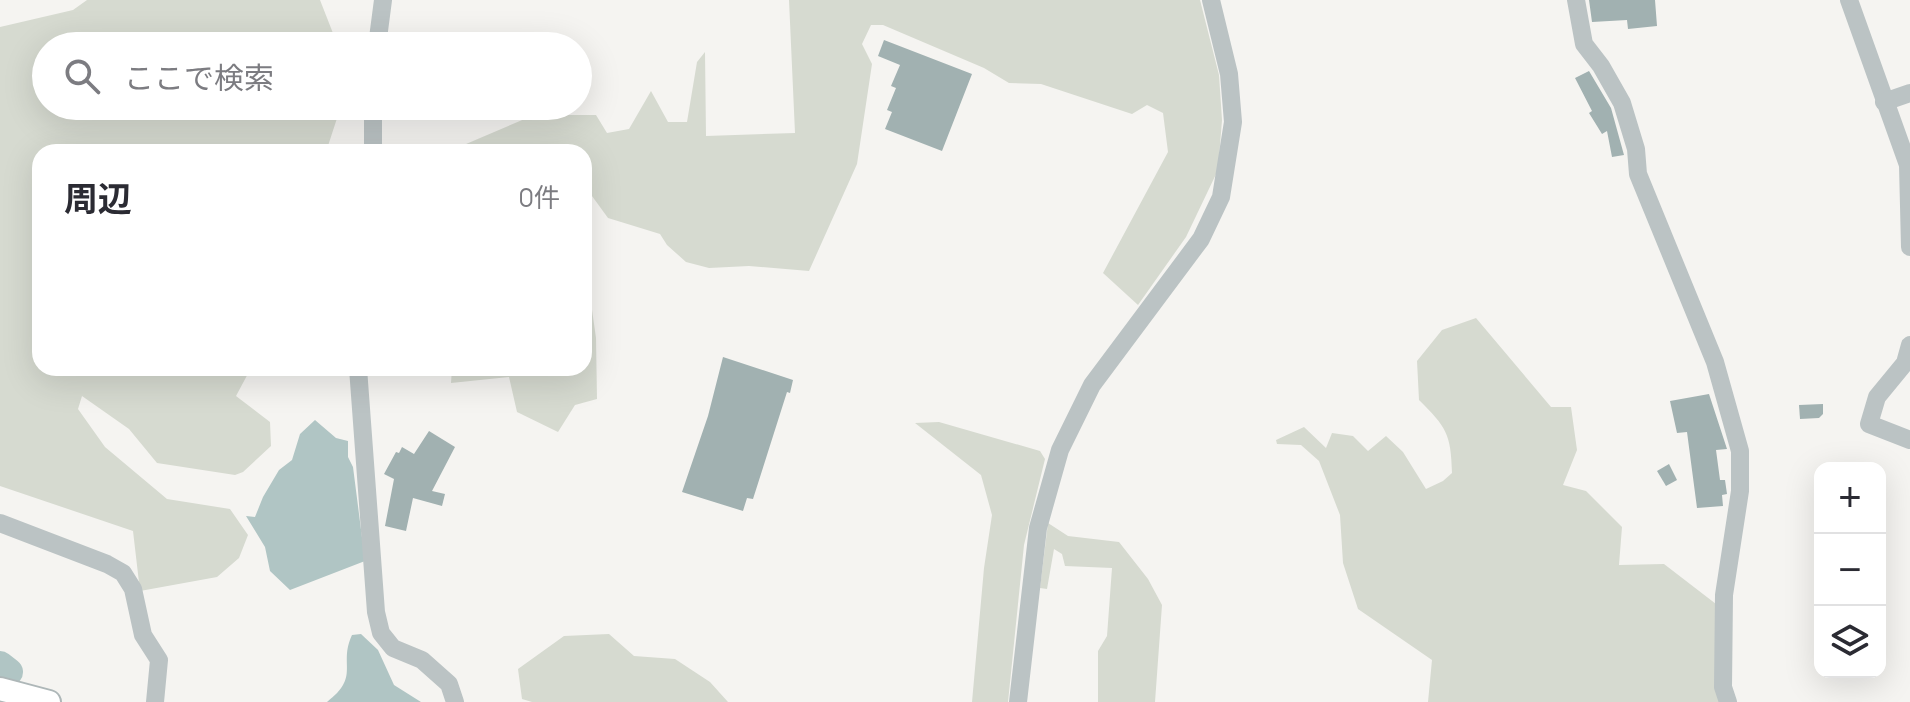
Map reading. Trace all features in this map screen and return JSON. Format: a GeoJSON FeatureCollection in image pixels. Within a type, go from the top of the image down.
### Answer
{"type":"FeatureCollection","features":[{"type":"Feature","properties":{"kind":"main road"},"geometry":{"type":"LineString","coordinates":[[0,689],[49,702]]}},
{"type":"Feature","properties":{"kind":"street"},"geometry":{"type":"LineString","coordinates":[[379,32],[383,0]]}},
{"type":"Feature","properties":{"kind":"street"},"geometry":{"type":"LineString","coordinates":[[1018,702],[1038,528],[1060,450],[1092,385],[1201,239],[1221,197],[1233,122],[1229,74],[1211,0]]}},
{"type":"Feature","properties":{"kind":"street"},"geometry":{"type":"LineString","coordinates":[[1576,0],[1584,44],[1622,103],[1636,149],[1638,174],[1715,362],[1740,451],[1740,491],[1724,595],[1723,687],[1728,702]]}},
{"type":"Feature","properties":{"kind":"street"},"geometry":{"type":"LineString","coordinates":[[1849,0],[1908,165],[1910,247]]}},
{"type":"Feature","properties":{"kind":"street"},"geometry":{"type":"LineString","coordinates":[[1884,102],[1910,93]]}},
{"type":"Feature","properties":{"kind":"street"},"geometry":{"type":"LineString","coordinates":[[373,120],[373,144]]}},
{"type":"Feature","properties":{"kind":"street"},"geometry":{"type":"LineString","coordinates":[[1910,345],[1905,363],[1877,397],[1869,424],[1910,440]]}},
{"type":"Feature","properties":{"kind":"street"},"geometry":{"type":"LineString","coordinates":[[359,376],[376,612],[381,633],[393,648],[422,660],[449,684],[455,702]]}},
{"type":"Feature","properties":{"kind":"street"},"geometry":{"type":"LineString","coordinates":[[0,523],[123,573],[133,589],[143,635],[159,660],[155,702]]}},
{"type":"Feature","properties":{"kind":"shaded area"},"geometry":{"type":"Polygon","coordinates":[[[87,0],[320,0],[333,32],[32,32],[32,120],[336,120],[329,144],[32,144],[32,376],[247,376],[236,396],[270,422],[271,446],[243,472],[235,475],[157,463],[129,429],[82,396],[78,409],[105,447],[167,499],[230,509],[248,535],[239,558],[217,577],[140,591],[133,531],[0,486],[0,27],[73,10],[87,0]]]}},
{"type":"Feature","properties":{"kind":"shaded area"},"geometry":{"type":"Polygon","coordinates":[[[789,0],[1200,0],[1219,75],[1222,120],[1218,170],[1186,237],[1138,305],[1103,273],[1168,152],[1163,113],[1147,105],[1132,114],[1041,84],[1009,83],[984,68],[883,25],[871,25],[862,44],[872,64],[857,164],[809,271],[749,266],[709,268],[686,262],[660,234],[608,218],[592,196],[592,144],[466,144],[522,120],[592,120],[592,115],[596,115],[607,133],[629,129],[651,91],[668,122],[687,122],[697,62],[705,52],[706,136],[795,133],[789,0]]]}},
{"type":"Feature","properties":{"kind":"shaded area"},"geometry":{"type":"Polygon","coordinates":[[[592,310],[596,338],[597,399],[575,405],[558,432],[517,412],[509,377],[451,383],[451,376],[592,376],[592,310]]]}},
{"type":"Feature","properties":{"kind":"shaded area"},"geometry":{"type":"Polygon","coordinates":[[[1476,318],[1551,407],[1571,407],[1577,450],[1563,485],[1586,491],[1622,527],[1619,565],[1664,564],[1716,604],[1719,702],[1428,702],[1432,660],[1358,609],[1343,563],[1340,515],[1319,461],[1301,445],[1277,444],[1276,440],[1304,427],[1326,448],[1332,433],[1353,436],[1368,451],[1386,436],[1403,452],[1426,489],[1443,481],[1452,473],[1448,439],[1441,424],[1419,400],[1417,361],[1442,330],[1476,318]]]}},
{"type":"Feature","properties":{"kind":"shaded area"},"geometry":{"type":"Polygon","coordinates":[[[315,420],[336,438],[348,441],[365,561],[290,590],[270,571],[265,547],[246,516],[255,517],[279,470],[292,460],[300,434],[315,420]]]}},
{"type":"Feature","properties":{"kind":"shaded area"},"geometry":{"type":"Polygon","coordinates":[[[939,422],[1040,451],[1045,459],[1024,545],[1008,702],[972,702],[992,515],[981,475],[915,423],[939,422]]]}},
{"type":"Feature","properties":{"kind":"shaded area"},"geometry":{"type":"Polygon","coordinates":[[[1048,523],[1068,536],[1119,542],[1148,579],[1162,605],[1155,702],[1098,702],[1098,651],[1107,636],[1112,568],[1065,566],[1062,554],[1054,549],[1047,589],[1040,588],[1048,523]]]}},
{"type":"Feature","properties":{"kind":"shaded area"},"geometry":{"type":"Polygon","coordinates":[[[361,634],[378,650],[394,685],[421,702],[327,702],[337,693],[346,677],[348,645],[352,635],[361,634]]]}},
{"type":"Feature","properties":{"kind":"shaded area"},"geometry":{"type":"Polygon","coordinates":[[[609,634],[634,656],[675,659],[710,682],[728,702],[532,702],[522,699],[518,669],[564,636],[609,634]]]}},
{"type":"Feature","properties":{"kind":"building"},"geometry":{"type":"Polygon","coordinates":[[[1589,0],[1655,0],[1657,26],[1628,29],[1627,20],[1592,22],[1589,0]]]}},
{"type":"Feature","properties":{"kind":"building"},"geometry":{"type":"Polygon","coordinates":[[[884,40],[972,74],[942,151],[885,129],[892,112],[887,110],[896,88],[891,86],[900,65],[878,56],[884,40]]]}},
{"type":"Feature","properties":{"kind":"building"},"geometry":{"type":"Polygon","coordinates":[[[1589,71],[1611,108],[1624,155],[1612,157],[1607,131],[1602,134],[1589,113],[1592,111],[1575,78],[1589,71]]]}},
{"type":"Feature","properties":{"kind":"building"},"geometry":{"type":"Polygon","coordinates":[[[723,357],[793,380],[753,499],[747,498],[743,511],[682,492],[708,416],[723,357]]]}},
{"type":"Feature","properties":{"kind":"building"},"geometry":{"type":"Polygon","coordinates":[[[1709,394],[1727,449],[1716,450],[1720,480],[1725,480],[1727,494],[1722,495],[1723,506],[1697,508],[1687,432],[1677,433],[1670,401],[1709,394]]]}},
{"type":"Feature","properties":{"kind":"building"},"geometry":{"type":"Polygon","coordinates":[[[1823,404],[1823,414],[1819,418],[1800,419],[1799,405],[1823,404]]]}},
{"type":"Feature","properties":{"kind":"building"},"geometry":{"type":"Polygon","coordinates":[[[429,431],[455,447],[432,491],[445,494],[442,506],[413,498],[406,531],[385,526],[394,479],[384,474],[396,452],[399,453],[402,447],[414,454],[429,431]]]}},
{"type":"Feature","properties":{"kind":"building"},"geometry":{"type":"Polygon","coordinates":[[[1669,464],[1677,480],[1666,486],[1657,471],[1669,464]]]}},
{"type":"Feature","properties":{"kind":"waterway"},"geometry":{"type":"LineString","coordinates":[[0,665],[9,672]]}}]}
